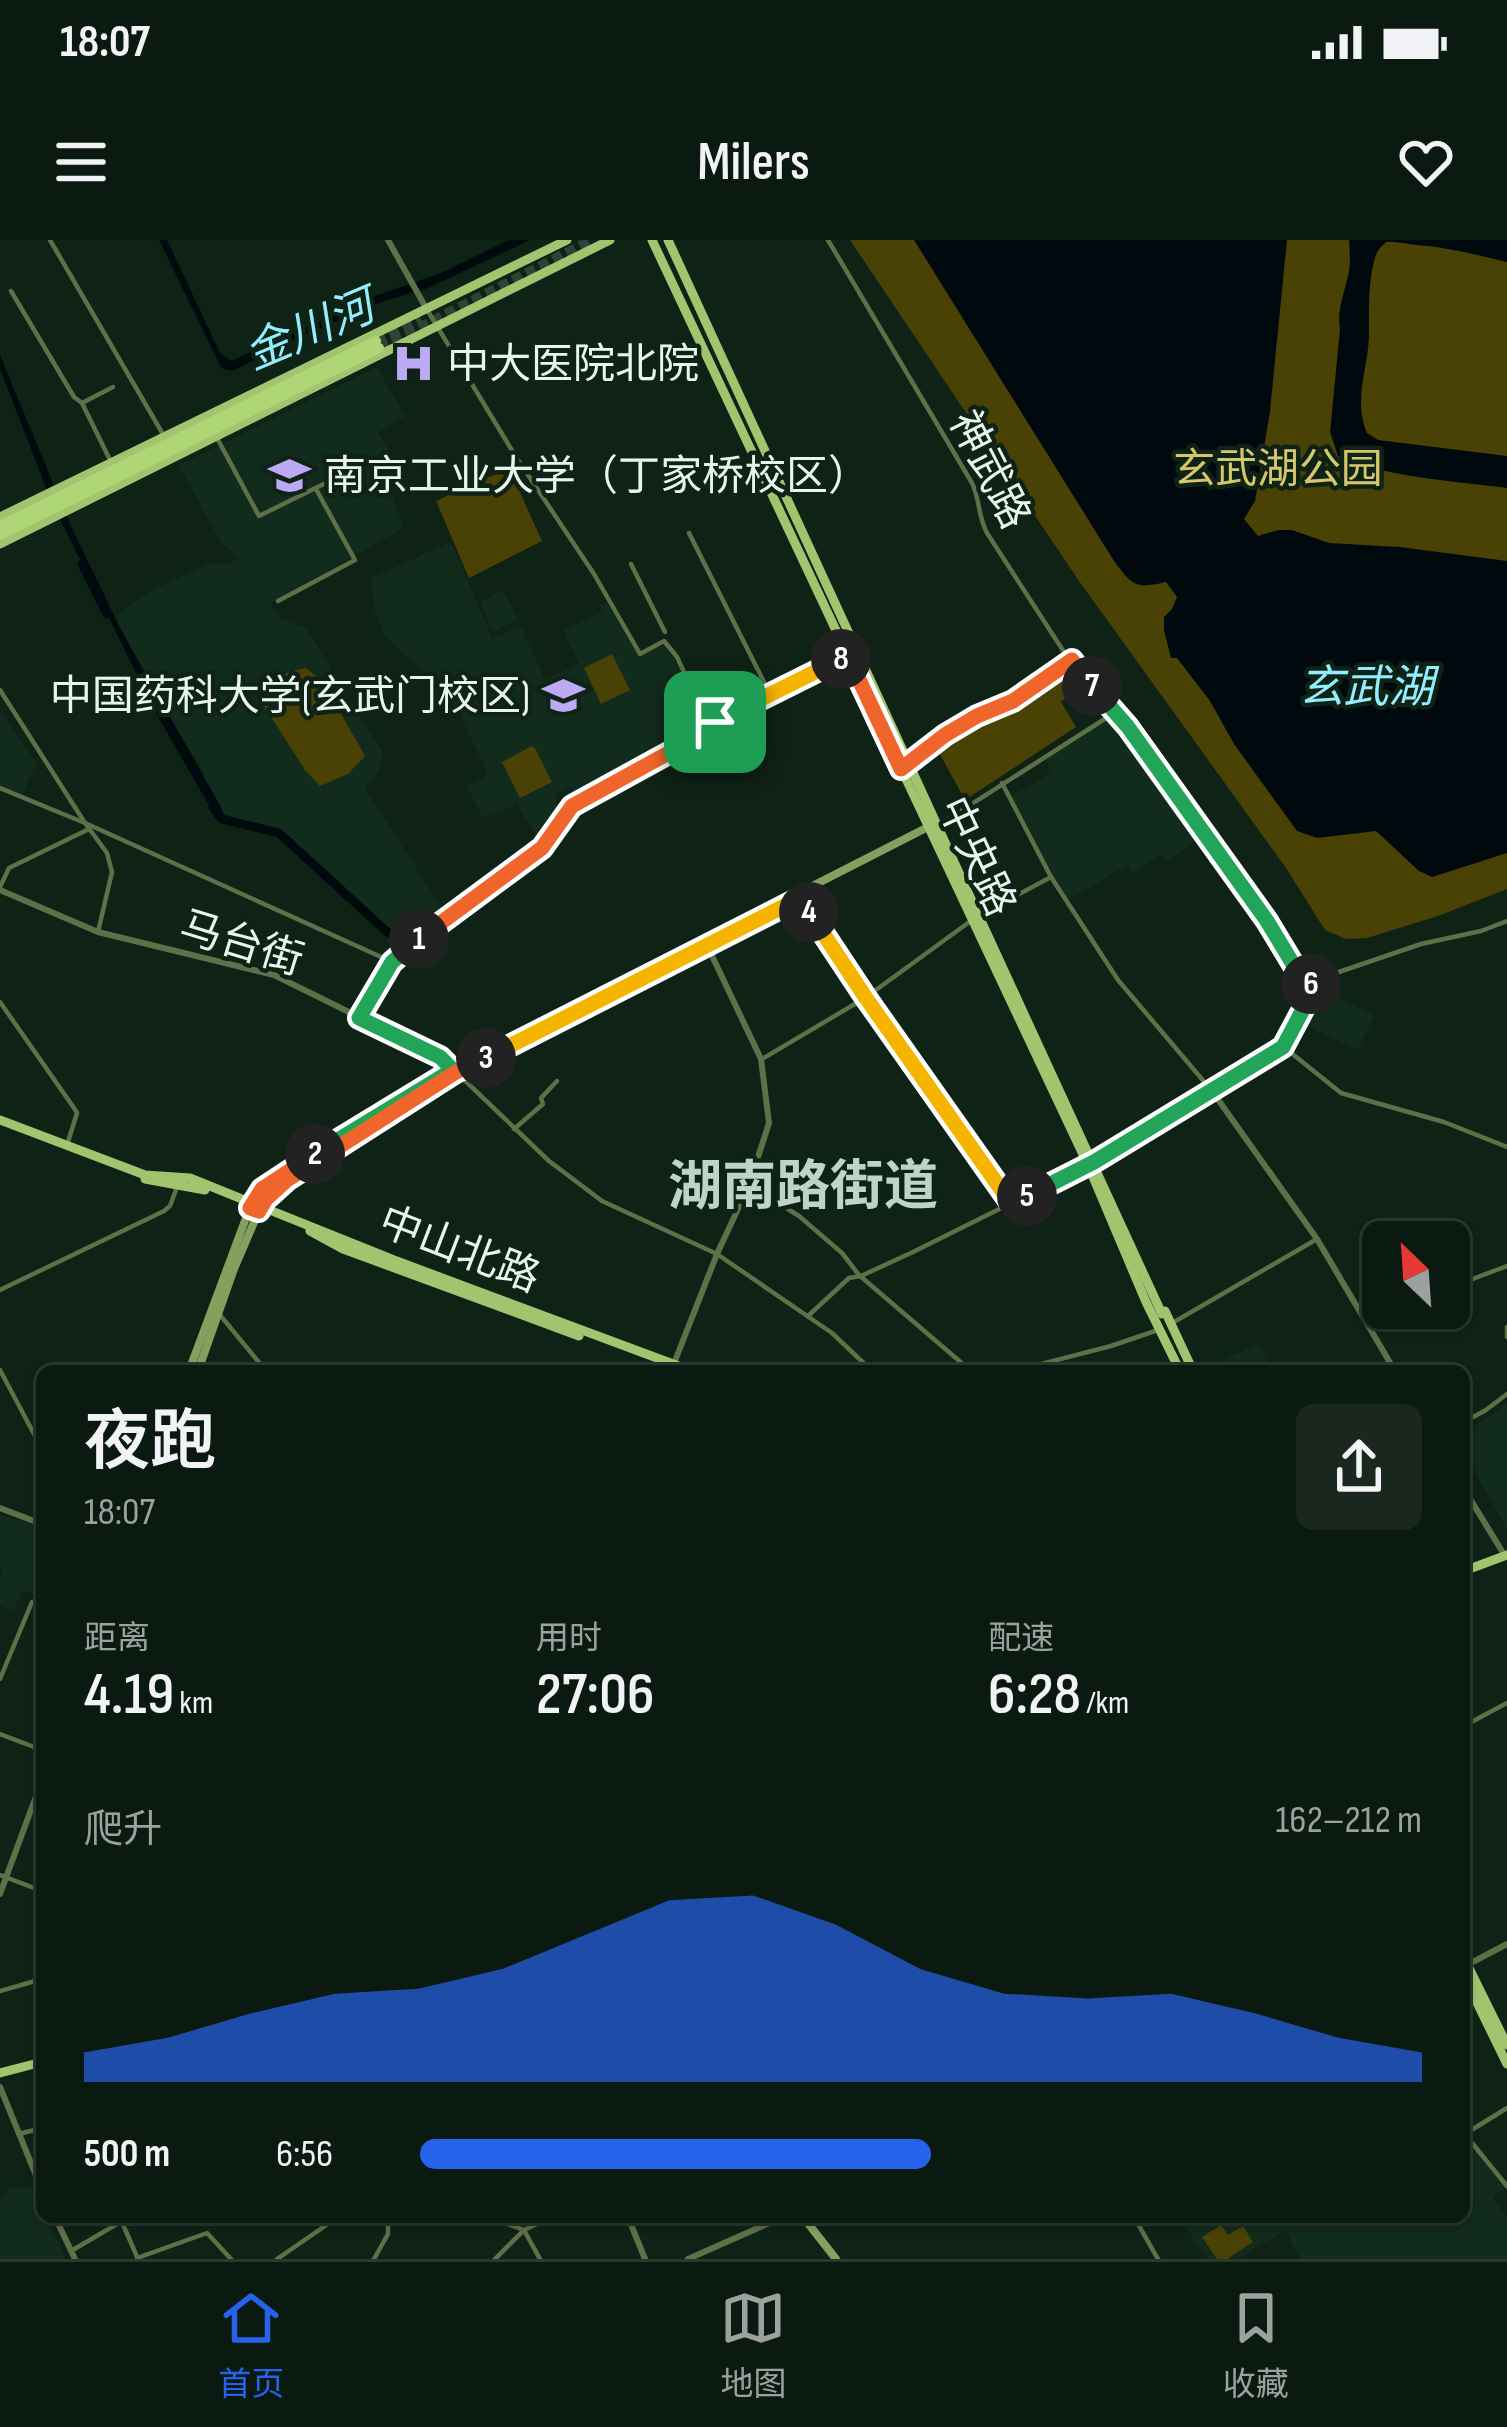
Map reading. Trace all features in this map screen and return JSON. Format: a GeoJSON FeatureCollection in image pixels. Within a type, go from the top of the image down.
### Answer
{"type":"FeatureCollection","features":[{"type":"Feature","properties":{"kind":"highway"},"geometry":{"type":"LineString","coordinates":[[0,526],[377,345]]}},
{"type":"Feature","properties":{"kind":"highway"},"geometry":{"type":"LineString","coordinates":[[204,418],[260,403]]}},
{"type":"Feature","properties":{"kind":"highway"},"geometry":{"type":"LineString","coordinates":[[220,435],[260,403]]}},
{"type":"Feature","properties":{"kind":"highway"},"geometry":{"type":"LineString","coordinates":[[89,482],[260,403]]}},
{"type":"Feature","properties":{"kind":"highway"},"geometry":{"type":"LineString","coordinates":[[74,494],[130,454]]}},
{"type":"Feature","properties":{"kind":"highway"},"geometry":{"type":"LineString","coordinates":[[74,494],[139,475]]}},
{"type":"Feature","properties":{"kind":"main road"},"geometry":{"type":"LineString","coordinates":[[0,544],[42,509],[74,494],[111,462],[567,240]]}},
{"type":"Feature","properties":{"kind":"main road"},"geometry":{"type":"LineString","coordinates":[[139,475],[610,240]]}},
{"type":"Feature","properties":{"kind":"main road","name":"中央路"},"geometry":{"type":"LineString","coordinates":[[652,240],[848,656],[905,765]]}},
{"type":"Feature","properties":{"kind":"main road","name":"中央路"},"geometry":{"type":"LineString","coordinates":[[668,240],[1160,1315],[1091,1164]]}},
{"type":"Feature","properties":{"kind":"main road"},"geometry":{"type":"LineString","coordinates":[[706,943],[934,826]]}},
{"type":"Feature","properties":{"kind":"main road"},"geometry":{"type":"LineString","coordinates":[[191,1365],[256,1206],[287,1180],[454,1071],[529,1038],[934,826]]}},
{"type":"Feature","properties":{"kind":"main road","name":"中山北路"},"geometry":{"type":"LineString","coordinates":[[0,1122],[145,1175],[190,1178],[662,1365]]}},
{"type":"Feature","properties":{"kind":"main road","name":"中山北路"},"geometry":{"type":"LineString","coordinates":[[0,1122],[144,1179],[188,1185],[256,1206]]}},
{"type":"Feature","properties":{"kind":"main road","name":"中央路"},"geometry":{"type":"LineString","coordinates":[[1091,1164],[1145,1302],[1189,1365]]}},
{"type":"Feature","properties":{"kind":"main road","name":"中央路"},"geometry":{"type":"LineString","coordinates":[[1132,1249],[1156,1290],[1178,1365]]}},
{"type":"Feature","properties":{"kind":"main road"},"geometry":{"type":"LineString","coordinates":[[200,1365],[215,1308]]}},
{"type":"Feature","properties":{"kind":"main road"},"geometry":{"type":"LineString","coordinates":[[1470,1569],[1506,1557]]}},
{"type":"Feature","properties":{"kind":"main road"},"geometry":{"type":"LineString","coordinates":[[1470,1971],[1507,2045]]}},
{"type":"Feature","properties":{"kind":"main road"},"geometry":{"type":"LineString","coordinates":[[1470,1972],[1507,2065]]}},
{"type":"Feature","properties":{"kind":"main road"},"geometry":{"type":"LineString","coordinates":[[0,2072],[36,2063]]}},
{"type":"Feature","properties":{"kind":"main road"},"geometry":{"type":"LineString","coordinates":[[808,2223],[836,2259]]}},
{"type":"Feature","properties":{"kind":"street"},"geometry":{"type":"LineString","coordinates":[[50,240],[164,436]]}},
{"type":"Feature","properties":{"kind":"street"},"geometry":{"type":"LineString","coordinates":[[388,240],[640,654],[664,641],[715,722]]}},
{"type":"Feature","properties":{"kind":"street","name":"神武路"},"geometry":{"type":"LineString","coordinates":[[828,240],[972,483],[987,533],[1064,652],[1128,727],[1267,921],[1299,974],[1315,987]]}},
{"type":"Feature","properties":{"kind":"street"},"geometry":{"type":"LineString","coordinates":[[11,291],[82,403],[111,462]]}},
{"type":"Feature","properties":{"kind":"street"},"geometry":{"type":"LineString","coordinates":[[82,403],[112,388]]}},
{"type":"Feature","properties":{"kind":"street"},"geometry":{"type":"LineString","coordinates":[[220,435],[259,516],[358,467]]}},
{"type":"Feature","properties":{"kind":"street"},"geometry":{"type":"LineString","coordinates":[[278,601],[355,560],[316,489]]}},
{"type":"Feature","properties":{"kind":"street"},"geometry":{"type":"LineString","coordinates":[[689,533],[770,694]]}},
{"type":"Feature","properties":{"kind":"street"},"geometry":{"type":"LineString","coordinates":[[631,564],[665,632]]}},
{"type":"Feature","properties":{"kind":"street"},"geometry":{"type":"LineString","coordinates":[[359,1018],[392,962],[542,848],[572,806],[715,722],[848,656]]}},
{"type":"Feature","properties":{"kind":"street"},"geometry":{"type":"LineString","coordinates":[[905,765],[945,735],[1013,701],[1072,660]]}},
{"type":"Feature","properties":{"kind":"street"},"geometry":{"type":"LineString","coordinates":[[0,690],[107,853],[112,872],[98,932]]}},
{"type":"Feature","properties":{"kind":"street"},"geometry":{"type":"LineString","coordinates":[[934,826],[1114,713]]}},
{"type":"Feature","properties":{"kind":"street"},"geometry":{"type":"LineString","coordinates":[[1002,783],[1052,877],[1118,980],[1212,1091],[1317,1239],[1362,1315]]}},
{"type":"Feature","properties":{"kind":"street"},"geometry":{"type":"LineString","coordinates":[[0,788],[392,962]]}},
{"type":"Feature","properties":{"kind":"street"},"geometry":{"type":"LineString","coordinates":[[0,888],[9,868],[87,826]]}},
{"type":"Feature","properties":{"kind":"street"},"geometry":{"type":"LineString","coordinates":[[761,1059],[866,998],[976,917],[1052,877]]}},
{"type":"Feature","properties":{"kind":"street","name":"马台街"},"geometry":{"type":"LineString","coordinates":[[0,888],[98,932],[274,976],[440,1057],[454,1071]]}},
{"type":"Feature","properties":{"kind":"street"},"geometry":{"type":"LineString","coordinates":[[800,898],[1010,1202]]}},
{"type":"Feature","properties":{"kind":"street"},"geometry":{"type":"LineString","coordinates":[[808,1316],[849,1278],[913,1252],[1091,1164],[1283,1047],[1315,987],[1336,973],[1507,921]]}},
{"type":"Feature","properties":{"kind":"street"},"geometry":{"type":"LineString","coordinates":[[674,1365],[769,1123],[761,1059],[706,943]]}},
{"type":"Feature","properties":{"kind":"street"},"geometry":{"type":"LineString","coordinates":[[0,1002],[74,1108],[67,1145]]}},
{"type":"Feature","properties":{"kind":"street"},"geometry":{"type":"LineString","coordinates":[[1283,1047],[1341,1093],[1444,1122],[1507,1147]]}},
{"type":"Feature","properties":{"kind":"street"},"geometry":{"type":"LineString","coordinates":[[454,1071],[549,1161],[602,1202],[717,1254],[832,1333],[866,1365]]}},
{"type":"Feature","properties":{"kind":"street"},"geometry":{"type":"LineString","coordinates":[[514,1129],[543,1104],[542,1098],[557,1082]]}},
{"type":"Feature","properties":{"kind":"street"},"geometry":{"type":"LineString","coordinates":[[748,1185],[799,1216],[964,1365]]}},
{"type":"Feature","properties":{"kind":"street"},"geometry":{"type":"LineString","coordinates":[[0,1290],[164,1211],[178,1186]]}},
{"type":"Feature","properties":{"kind":"street"},"geometry":{"type":"LineString","coordinates":[[1037,1365],[1165,1327],[1317,1239]]}},
{"type":"Feature","properties":{"kind":"street"},"geometry":{"type":"LineString","coordinates":[[1470,1280],[1507,1266]]}},
{"type":"Feature","properties":{"kind":"street"},"geometry":{"type":"LineString","coordinates":[[215,1308],[261,1365]]}},
{"type":"Feature","properties":{"kind":"street"},"geometry":{"type":"LineString","coordinates":[[1507,1328],[1507,1337]]}},
{"type":"Feature","properties":{"kind":"street"},"geometry":{"type":"LineString","coordinates":[[1371,1329],[1392,1365]]}},
{"type":"Feature","properties":{"kind":"street"},"geometry":{"type":"LineString","coordinates":[[0,1370],[36,1438]]}},
{"type":"Feature","properties":{"kind":"street"},"geometry":{"type":"LineString","coordinates":[[1470,1418],[1507,1394]]}},
{"type":"Feature","properties":{"kind":"street"},"geometry":{"type":"LineString","coordinates":[[1470,1499],[1506,1557]]}},
{"type":"Feature","properties":{"kind":"street"},"geometry":{"type":"LineString","coordinates":[[0,1508],[36,1522]]}},
{"type":"Feature","properties":{"kind":"street"},"geometry":{"type":"LineString","coordinates":[[0,1679],[36,1600]]}},
{"type":"Feature","properties":{"kind":"street"},"geometry":{"type":"LineString","coordinates":[[1470,1723],[1507,1703]]}},
{"type":"Feature","properties":{"kind":"street"},"geometry":{"type":"LineString","coordinates":[[0,1734],[36,1748]]}},
{"type":"Feature","properties":{"kind":"street"},"geometry":{"type":"LineString","coordinates":[[0,1894],[36,1795]]}},
{"type":"Feature","properties":{"kind":"street"},"geometry":{"type":"LineString","coordinates":[[3,1876],[36,1889]]}},
{"type":"Feature","properties":{"kind":"street"},"geometry":{"type":"LineString","coordinates":[[1470,1963],[1507,1944]]}},
{"type":"Feature","properties":{"kind":"street"},"geometry":{"type":"LineString","coordinates":[[0,1991],[36,1981]]}},
{"type":"Feature","properties":{"kind":"street"},"geometry":{"type":"LineString","coordinates":[[0,2086],[36,2175]]}},
{"type":"Feature","properties":{"kind":"street"},"geometry":{"type":"LineString","coordinates":[[1470,2130],[1507,2108]]}},
{"type":"Feature","properties":{"kind":"street"},"geometry":{"type":"LineString","coordinates":[[19,2134],[36,2130]]}},
{"type":"Feature","properties":{"kind":"street"},"geometry":{"type":"LineString","coordinates":[[1470,2140],[1507,2186]]}},
{"type":"Feature","properties":{"kind":"street"},"geometry":{"type":"LineString","coordinates":[[58,2223],[73,2255],[117,2223]]}},
{"type":"Feature","properties":{"kind":"street"},"geometry":{"type":"LineString","coordinates":[[122,2223],[138,2259],[207,2233],[231,2259]]}},
{"type":"Feature","properties":{"kind":"street"},"geometry":{"type":"LineString","coordinates":[[278,2259],[329,2223]]}},
{"type":"Feature","properties":{"kind":"street"},"geometry":{"type":"LineString","coordinates":[[374,2259],[388,2234],[388,2223]]}},
{"type":"Feature","properties":{"kind":"street"},"geometry":{"type":"LineString","coordinates":[[505,2223],[524,2230],[540,2259]]}},
{"type":"Feature","properties":{"kind":"street"},"geometry":{"type":"LineString","coordinates":[[496,2259],[524,2230],[539,2223]]}},
{"type":"Feature","properties":{"kind":"street"},"geometry":{"type":"LineString","coordinates":[[630,2223],[645,2259]]}},
{"type":"Feature","properties":{"kind":"street"},"geometry":{"type":"LineString","coordinates":[[688,2259],[769,2223]]}},
{"type":"Feature","properties":{"kind":"street"},"geometry":{"type":"LineString","coordinates":[[1138,2223],[1159,2259]]}},
{"type":"Feature","properties":{"kind":"shaded area"},"geometry":{"type":"Polygon","coordinates":[[[377,367],[405,416],[378,433],[396,462],[391,466],[399,485],[390,491],[404,528],[270,603],[278,617],[306,628],[384,754],[366,789],[448,917],[411,945],[386,931],[279,833],[222,819],[198,781],[205,775],[115,617],[147,593],[212,562],[221,565],[241,559],[221,543],[179,465],[377,367]]]}},
{"type":"Feature","properties":{"kind":"shaded area","name":"中国药科大学(玄武门校区)"},"geometry":{"type":"Polygon","coordinates":[[[451,542],[492,638],[521,627],[545,680],[579,664],[563,630],[602,612],[599,605],[606,601],[639,656],[663,645],[711,722],[581,795],[570,787],[556,794],[559,817],[539,841],[517,804],[483,818],[467,786],[488,775],[457,708],[444,713],[422,671],[385,636],[374,609],[371,578],[451,542]]]}},
{"type":"Feature","properties":{"kind":"shaded area"},"geometry":{"type":"Polygon","coordinates":[[[503,590],[518,619],[493,632],[480,602],[503,590]]]}},
{"type":"Feature","properties":{"kind":"shaded area"},"geometry":{"type":"Polygon","coordinates":[[[0,712],[37,763],[21,797],[0,786],[0,712]]]}},
{"type":"Feature","properties":{"kind":"shaded area"},"geometry":{"type":"Polygon","coordinates":[[[1114,713],[1204,835],[1168,860],[1162,854],[1132,872],[1127,865],[1067,901],[1009,798],[1052,772],[1044,756],[1114,713]]]}},
{"type":"Feature","properties":{"kind":"shaded area"},"geometry":{"type":"Polygon","coordinates":[[[1315,987],[1375,1015],[1358,1050],[1298,1022],[1315,987]]]}},
{"type":"Feature","properties":{"kind":"shaded area"},"geometry":{"type":"Polygon","coordinates":[[[1258,1344],[1270,1365],[1212,1365],[1258,1344]]]}},
{"type":"Feature","properties":{"kind":"shaded area"},"geometry":{"type":"Polygon","coordinates":[[[1507,1404],[1507,1529],[1470,1464],[1470,1429],[1507,1404]]]}},
{"type":"Feature","properties":{"kind":"shaded area"},"geometry":{"type":"Polygon","coordinates":[[[0,1514],[36,1526],[36,1594],[22,1590],[14,1611],[0,1605],[0,1514]]]}},
{"type":"Feature","properties":{"kind":"shaded area"},"geometry":{"type":"Polygon","coordinates":[[[1470,2143],[1506,2187],[1493,2197],[1507,2216],[1507,2259],[1300,2259],[1286,2230],[1238,2259],[1207,2259],[1183,2223],[1470,2223],[1470,2143]]]}},
{"type":"Feature","properties":{"kind":"shaded area"},"geometry":{"type":"Polygon","coordinates":[[[34,2187],[36,2223],[50,2223],[66,2259],[0,2259],[0,2199],[11,2188],[34,2187]]]}},
{"type":"Feature","properties":{"kind":"green space","name":"玄武湖公园"},"geometry":{"type":"Polygon","coordinates":[[[850,240],[1507,240],[1507,889],[1367,938],[1346,939],[1325,930],[1286,868],[1079,581],[850,240]]]}},
{"type":"Feature","properties":{"kind":"green space"},"geometry":{"type":"Polygon","coordinates":[[[509,468],[542,541],[469,578],[436,501],[509,468]]]}},
{"type":"Feature","properties":{"kind":"green space"},"geometry":{"type":"Polygon","coordinates":[[[612,654],[630,690],[601,704],[584,668],[612,654]]]}},
{"type":"Feature","properties":{"kind":"green space"},"geometry":{"type":"Polygon","coordinates":[[[1072,664],[1087,683],[1061,702],[1076,727],[965,800],[936,747],[1072,664]]]}},
{"type":"Feature","properties":{"kind":"green space"},"geometry":{"type":"Polygon","coordinates":[[[306,668],[323,682],[365,756],[348,774],[320,786],[264,706],[277,678],[306,668]]]}},
{"type":"Feature","properties":{"kind":"green space"},"geometry":{"type":"Polygon","coordinates":[[[532,746],[552,782],[520,798],[502,762],[532,746]]]}},
{"type":"Feature","properties":{"kind":"green space"},"geometry":{"type":"Polygon","coordinates":[[[1221,2225],[1228,2235],[1243,2226],[1253,2242],[1227,2259],[1217,2259],[1202,2237],[1221,2225]]]}},
{"type":"Feature","properties":{"kind":"water","name":"金川河"},"geometry":{"type":"Polygon","coordinates":[[[159,240],[167,240],[220,353],[231,361],[509,240],[530,240],[232,371],[220,365],[159,240]]]}},
{"type":"Feature","properties":{"kind":"water","name":"玄武湖"},"geometry":{"type":"Polygon","coordinates":[[[914,240],[1287,240],[1270,411],[1255,501],[1244,519],[1258,536],[1292,530],[1329,543],[1507,561],[1507,853],[1432,877],[1419,871],[1376,831],[1317,838],[1297,831],[1234,744],[1210,701],[1177,658],[1171,658],[1164,617],[1177,597],[1166,582],[1136,584],[1114,561],[914,240]]]}},
{"type":"Feature","properties":{"kind":"water"},"geometry":{"type":"Polygon","coordinates":[[[1349,240],[1507,240],[1507,262],[1397,242],[1381,247],[1371,276],[1361,397],[1367,433],[1378,440],[1507,456],[1507,488],[1396,473],[1338,456],[1330,432],[1349,240]]]}},
{"type":"Feature","properties":{"kind":"water"},"geometry":{"type":"Polygon","coordinates":[[[0,355],[69,522],[121,630],[222,809],[218,821],[157,715],[52,503],[0,369],[0,355]]]}},
{"type":"Feature","properties":{"kind":"waterway"},"geometry":{"type":"LineString","coordinates":[[82,564],[107,614]]}},
{"type":"Feature","properties":{"kind":"waterway"},"geometry":{"type":"LineString","coordinates":[[213,807],[222,819],[279,833],[386,931],[405,941]]}},
{"type":"Feature","properties":{"kind":"tunnel"},"geometry":{"type":"LineString","coordinates":[[379,348],[592,240]]}},
{"type":"Feature","properties":{"kind":"tunnel"},"geometry":{"type":"LineString","coordinates":[[376,341],[421,319]]}},
{"type":"Feature","properties":{"kind":"place","name":"中大医院北院"},"geometry":{"type":"Point","coordinates":[413,363]}},
{"type":"Feature","properties":{"kind":"place","name":"南京工业大学（丁家桥校区）"},"geometry":{"type":"Point","coordinates":[290,475]}},
{"type":"Feature","properties":{"kind":"place","name":"中国药科大学(玄武门校区)"},"geometry":{"type":"Point","coordinates":[564,695]}},
{"type":"Feature","properties":{"kind":"district","name":"湖南路街道"},"geometry":{"type":"Point","coordinates":[803,1185]}},
{"type":"Feature","properties":{"kind":"route"},"geometry":{"type":"LineString","coordinates":[[848,656],[901,769],[945,735],[1013,701],[1072,660],[1128,727],[1267,921],[1299,974],[1315,987],[1283,1047],[1094,1162],[1010,1202],[800,898],[456,1072],[287,1180],[259,1211],[250,1208],[262,1189],[282,1174],[453,1070],[440,1057],[359,1018],[392,962],[542,848],[572,806],[715,722],[848,656]]}}]}
